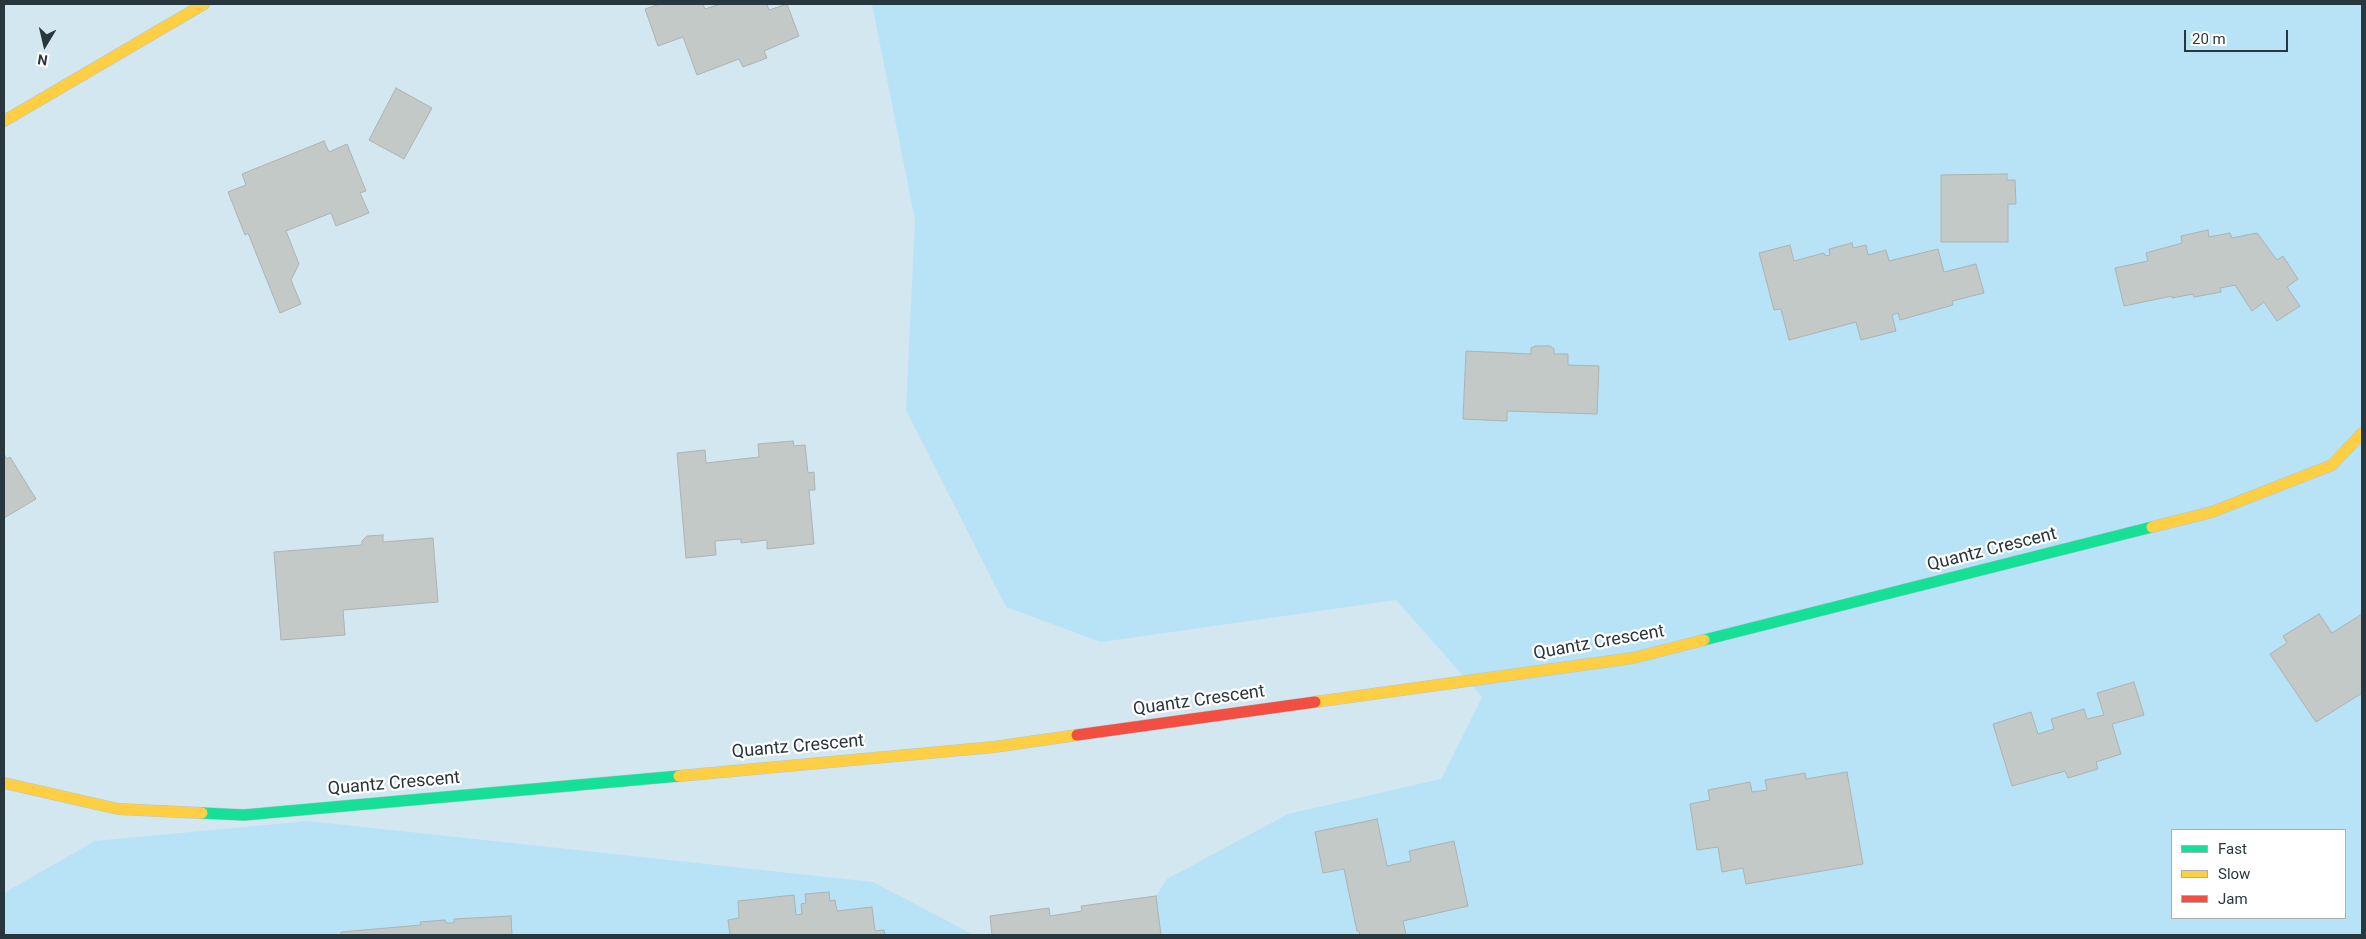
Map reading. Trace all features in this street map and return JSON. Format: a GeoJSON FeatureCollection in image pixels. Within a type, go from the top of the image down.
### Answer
{"type":"FeatureCollection","features":[{"type":"Feature","properties":{"kind":"street"},"geometry":{"type":"LineString","coordinates":[[4,121],[204,4]]}},
{"type":"Feature","properties":{"kind":"street","name":"Quantz Crescent"},"geometry":{"type":"LineString","coordinates":[[4,783],[118,809],[244,815],[994,747],[1632,658],[2212,512],[2332,464],[2362,433]]}},
{"type":"Feature","properties":{"kind":"shaded area"},"geometry":{"type":"Polygon","coordinates":[[[872,4],[2362,4],[2362,935],[1129,935],[1167,879],[1288,814],[1441,779],[1482,697],[1396,600],[1101,642],[1006,607],[906,410],[915,220],[872,4]]]}},
{"type":"Feature","properties":{"kind":"shaded area"},"geometry":{"type":"Polygon","coordinates":[[[308,821],[873,882],[974,935],[4,935],[4,893],[95,841],[308,821]]]}},
{"type":"Feature","properties":{"kind":"building"},"geometry":{"type":"Polygon","coordinates":[[[660,4],[703,4],[705,9],[720,4],[767,4],[769,10],[787,4],[799,36],[764,51],[767,58],[743,67],[739,59],[697,75],[683,37],[658,46],[645,9],[660,4]]]}},
{"type":"Feature","properties":{"kind":"building"},"geometry":{"type":"Polygon","coordinates":[[[396,88],[432,108],[404,159],[369,140],[396,88]]]}},
{"type":"Feature","properties":{"kind":"building"},"geometry":{"type":"Polygon","coordinates":[[[324,141],[329,152],[347,144],[366,191],[360,193],[369,213],[336,226],[331,213],[286,231],[299,264],[291,280],[301,304],[280,313],[248,233],[245,235],[228,192],[246,185],[242,174],[324,141]]]}},
{"type":"Feature","properties":{"kind":"building"},"geometry":{"type":"Polygon","coordinates":[[[2007,174],[2007,180],[2015,180],[2016,204],[2008,204],[2008,242],[1941,242],[1941,175],[2007,174]]]}},
{"type":"Feature","properties":{"kind":"building"},"geometry":{"type":"Polygon","coordinates":[[[2208,230],[2209,237],[2230,233],[2232,238],[2257,233],[2277,260],[2283,256],[2298,279],[2287,287],[2300,306],[2277,321],[2264,302],[2252,311],[2235,285],[2220,288],[2221,292],[2194,297],[2193,294],[2172,298],[2172,296],[2124,306],[2115,268],[2148,261],[2146,253],[2182,243],[2181,236],[2208,230]]]}},
{"type":"Feature","properties":{"kind":"building"},"geometry":{"type":"Polygon","coordinates":[[[1852,243],[1853,248],[1866,245],[1868,255],[1886,250],[1889,261],[1938,249],[1944,272],[1976,264],[1984,293],[1952,301],[1953,305],[1900,320],[1898,313],[1892,315],[1896,331],[1861,340],[1856,322],[1789,340],[1781,309],[1774,310],[1759,253],[1790,245],[1794,261],[1824,253],[1825,256],[1830,255],[1829,249],[1852,243]]]}},
{"type":"Feature","properties":{"kind":"building"},"geometry":{"type":"Polygon","coordinates":[[[1550,346],[1554,349],[1554,354],[1568,354],[1568,365],[1599,366],[1597,414],[1507,411],[1507,421],[1463,419],[1466,351],[1531,354],[1531,348],[1550,346]]]}},
{"type":"Feature","properties":{"kind":"building"},"geometry":{"type":"Polygon","coordinates":[[[793,441],[794,446],[805,445],[808,473],[814,472],[815,490],[809,490],[814,544],[767,549],[767,540],[741,543],[741,539],[715,541],[716,555],[686,558],[677,453],[705,450],[706,463],[759,457],[758,444],[793,441]]]}},
{"type":"Feature","properties":{"kind":"building"},"geometry":{"type":"Polygon","coordinates":[[[4,454],[7,459],[10,457],[36,499],[4,518],[4,454]]]}},
{"type":"Feature","properties":{"kind":"building"},"geometry":{"type":"Polygon","coordinates":[[[383,535],[383,542],[433,538],[438,602],[343,610],[345,635],[281,640],[274,552],[362,545],[362,541],[367,536],[383,535]]]}},
{"type":"Feature","properties":{"kind":"building"},"geometry":{"type":"Polygon","coordinates":[[[2319,614],[2332,633],[2362,614],[2362,693],[2316,722],[2270,654],[2287,643],[2283,636],[2319,614]]]}},
{"type":"Feature","properties":{"kind":"building"},"geometry":{"type":"Polygon","coordinates":[[[2134,682],[2144,715],[2112,724],[2121,754],[2096,762],[2098,769],[2068,778],[2065,771],[2012,786],[1993,724],[2031,712],[2038,734],[2054,729],[2051,719],[2084,709],[2087,719],[2104,715],[2097,693],[2134,682]]]}},
{"type":"Feature","properties":{"kind":"building"},"geometry":{"type":"Polygon","coordinates":[[[1847,772],[1863,864],[1746,884],[1743,868],[1722,872],[1718,847],[1697,850],[1690,804],[1710,800],[1708,790],[1750,782],[1752,792],[1767,790],[1765,780],[1805,773],[1806,779],[1847,772]]]}},
{"type":"Feature","properties":{"kind":"building"},"geometry":{"type":"Polygon","coordinates":[[[1377,819],[1387,866],[1411,861],[1409,851],[1454,841],[1468,906],[1403,921],[1406,935],[1360,935],[1359,931],[1357,931],[1344,869],[1323,873],[1315,832],[1377,819]]]}},
{"type":"Feature","properties":{"kind":"building"},"geometry":{"type":"Polygon","coordinates":[[[829,892],[830,901],[835,900],[837,911],[872,907],[875,931],[884,930],[885,935],[730,935],[728,920],[739,918],[738,901],[794,895],[796,915],[802,914],[801,904],[806,903],[805,894],[829,892]]]}},
{"type":"Feature","properties":{"kind":"building"},"geometry":{"type":"Polygon","coordinates":[[[1156,896],[1161,935],[992,935],[990,916],[1049,908],[1050,916],[1082,911],[1081,906],[1156,896]]]}},
{"type":"Feature","properties":{"kind":"building"},"geometry":{"type":"Polygon","coordinates":[[[511,916],[512,935],[341,935],[341,932],[421,925],[420,922],[445,920],[446,923],[454,923],[454,919],[511,916]]]}},
{"type":"Feature","properties":{"kind":"traffic: fast"},"geometry":{"type":"LineString","coordinates":[[1704,640],[2152,527]]}},
{"type":"Feature","properties":{"kind":"traffic: fast"},"geometry":{"type":"LineString","coordinates":[[202,813],[244,815],[679,776]]}},
{"type":"Feature","properties":{"kind":"traffic: slow"},"geometry":{"type":"LineString","coordinates":[[4,121],[204,4]]}},
{"type":"Feature","properties":{"kind":"traffic: slow"},"geometry":{"type":"LineString","coordinates":[[2152,527],[2212,512],[2332,465],[2362,433]]}},
{"type":"Feature","properties":{"kind":"traffic: slow"},"geometry":{"type":"LineString","coordinates":[[1315,702],[1633,658],[1704,640]]}},
{"type":"Feature","properties":{"kind":"traffic: slow"},"geometry":{"type":"LineString","coordinates":[[679,776],[994,747],[1077,735]]}},
{"type":"Feature","properties":{"kind":"traffic: slow"},"geometry":{"type":"LineString","coordinates":[[4,783],[118,809],[202,813]]}},
{"type":"Feature","properties":{"kind":"traffic: jam"},"geometry":{"type":"LineString","coordinates":[[1077,735],[1315,702]]}}]}
